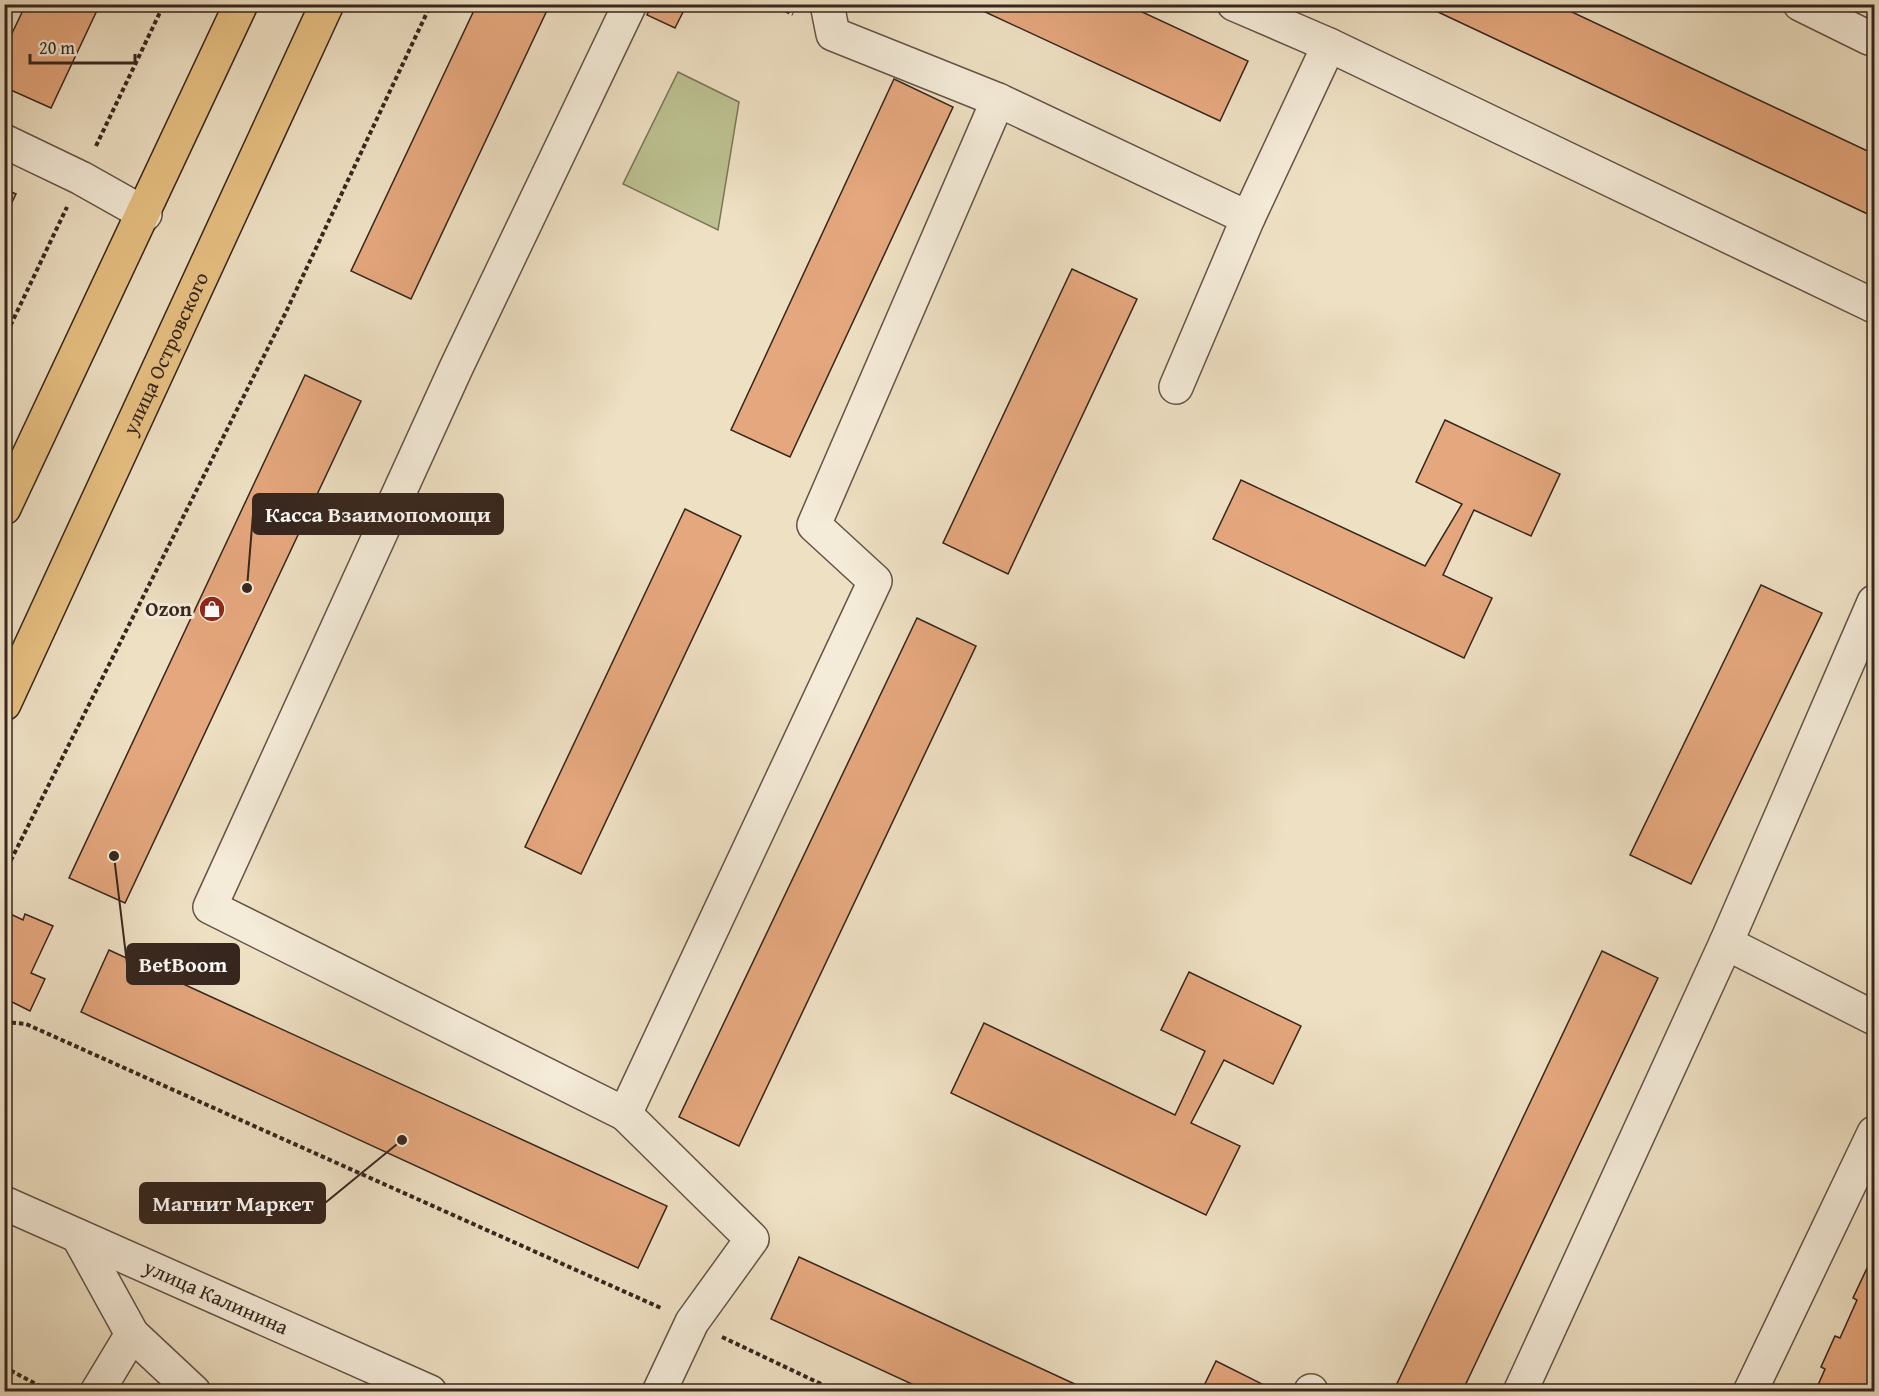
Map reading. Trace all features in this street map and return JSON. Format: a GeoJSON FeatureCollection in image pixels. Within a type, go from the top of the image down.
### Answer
{"type":"FeatureCollection","features":[{"type":"Feature","properties":{"kind":"main road"},"geometry":{"type":"LineString","coordinates":[[4,508],[145,214],[242,4]]}},
{"type":"Feature","properties":{"kind":"main road","name":"улица Островского"},"geometry":{"type":"LineString","coordinates":[[4,704],[327,4]]}},
{"type":"Feature","properties":{"kind":"street"},"geometry":{"type":"LineString","coordinates":[[630,4],[456,368],[210,908],[625,1114],[752,1239],[692,1323],[659,1392]]}},
{"type":"Feature","properties":{"kind":"street"},"geometry":{"type":"LineString","coordinates":[[827,4],[833,34],[998,100],[1248,219]]}},
{"type":"Feature","properties":{"kind":"street"},"geometry":{"type":"LineString","coordinates":[[1233,4],[1329,45],[1875,306]]}},
{"type":"Feature","properties":{"kind":"street"},"geometry":{"type":"LineString","coordinates":[[1800,4],[1869,38]]}},
{"type":"Feature","properties":{"kind":"street"},"geometry":{"type":"LineString","coordinates":[[1176,387],[1248,219],[1329,45]]}},
{"type":"Feature","properties":{"kind":"street"},"geometry":{"type":"LineString","coordinates":[[625,1114],[875,581],[814,525],[998,100]]}},
{"type":"Feature","properties":{"kind":"street"},"geometry":{"type":"LineString","coordinates":[[4,141],[81,178],[145,214]]}},
{"type":"Feature","properties":{"kind":"street"},"geometry":{"type":"LineString","coordinates":[[1520,1392],[1726,943],[1875,602]]}},
{"type":"Feature","properties":{"kind":"street"},"geometry":{"type":"LineString","coordinates":[[1726,943],[1875,1018]]}},
{"type":"Feature","properties":{"kind":"street"},"geometry":{"type":"LineString","coordinates":[[1750,1392],[1875,1133]]}},
{"type":"Feature","properties":{"kind":"street","name":"улица Калинина"},"geometry":{"type":"LineString","coordinates":[[4,1203],[430,1392]]}},
{"type":"Feature","properties":{"kind":"street"},"geometry":{"type":"LineString","coordinates":[[78,1236],[132,1334],[194,1392]]}},
{"type":"Feature","properties":{"kind":"street"},"geometry":{"type":"LineString","coordinates":[[98,1392],[132,1334]]}},
{"type":"Feature","properties":{"kind":"path"},"geometry":{"type":"LineString","coordinates":[[4,874],[285,314],[431,4]]}},
{"type":"Feature","properties":{"kind":"path"},"geometry":{"type":"LineString","coordinates":[[4,1022],[26,1024],[692,1323],[838,1392]]}},
{"type":"Feature","properties":{"kind":"path"},"geometry":{"type":"LineString","coordinates":[[4,1367],[51,1392]]}},
{"type":"Feature","properties":{"kind":"green space"},"geometry":{"type":"Polygon","coordinates":[[[678,72],[739,102],[718,230],[623,184],[678,72]]]}},
{"type":"Feature","properties":{"kind":"building"},"geometry":{"type":"Polygon","coordinates":[[[26,4],[100,4],[51,108],[4,87],[4,50],[26,4]]]}},
{"type":"Feature","properties":{"kind":"building"},"geometry":{"type":"Polygon","coordinates":[[[477,4],[550,4],[411,299],[351,271],[477,4]]]}},
{"type":"Feature","properties":{"kind":"building"},"geometry":{"type":"Polygon","coordinates":[[[652,4],[687,4],[675,28],[647,15],[652,4]]]}},
{"type":"Feature","properties":{"kind":"building"},"geometry":{"type":"Polygon","coordinates":[[[968,4],[1125,4],[1248,61],[1220,121],[968,4]]]}},
{"type":"Feature","properties":{"kind":"building"},"geometry":{"type":"Polygon","coordinates":[[[1421,4],[1555,4],[1874,154],[1874,217],[1421,4]]]}},
{"type":"Feature","properties":{"kind":"building"},"geometry":{"type":"Polygon","coordinates":[[[894,79],[953,107],[790,457],[731,430],[894,79]]]}},
{"type":"Feature","properties":{"kind":"building"},"geometry":{"type":"Polygon","coordinates":[[[4,189],[16,194],[4,219],[4,189]]]}},
{"type":"Feature","properties":{"kind":"building"},"geometry":{"type":"Polygon","coordinates":[[[1072,269],[1137,299],[1008,574],[943,543],[1072,269]]]}},
{"type":"Feature","properties":{"kind":"building"},"geometry":{"type":"Polygon","coordinates":[[[305,375],[361,401],[125,903],[69,878],[305,375]]]}},
{"type":"Feature","properties":{"kind":"building"},"geometry":{"type":"Polygon","coordinates":[[[1445,420],[1560,474],[1531,536],[1474,510],[1443,575],[1492,598],[1464,658],[1213,539],[1241,480],[1425,566],[1462,504],[1416,482],[1445,420]]]}},
{"type":"Feature","properties":{"kind":"building"},"geometry":{"type":"Polygon","coordinates":[[[685,509],[741,536],[581,874],[525,847],[685,509]]]}},
{"type":"Feature","properties":{"kind":"building"},"geometry":{"type":"Polygon","coordinates":[[[1761,585],[1822,613],[1691,884],[1630,855],[1761,585]]]}},
{"type":"Feature","properties":{"kind":"building"},"geometry":{"type":"Polygon","coordinates":[[[917,618],[976,646],[739,1146],[679,1117],[917,618]]]}},
{"type":"Feature","properties":{"kind":"building"},"geometry":{"type":"Polygon","coordinates":[[[4,911],[23,920],[25,914],[53,926],[31,973],[45,979],[30,1011],[4,998],[4,911]]]}},
{"type":"Feature","properties":{"kind":"building"},"geometry":{"type":"Polygon","coordinates":[[[109,950],[667,1206],[638,1268],[81,1012],[109,950]]]}},
{"type":"Feature","properties":{"kind":"building"},"geometry":{"type":"Polygon","coordinates":[[[1602,951],[1658,978],[1462,1392],[1393,1392],[1602,951]]]}},
{"type":"Feature","properties":{"kind":"building"},"geometry":{"type":"Polygon","coordinates":[[[1189,972],[1301,1026],[1273,1084],[1224,1060],[1191,1123],[1240,1146],[1206,1215],[951,1093],[984,1023],[1175,1115],[1205,1051],[1161,1030],[1189,972]]]}},
{"type":"Feature","properties":{"kind":"building"},"geometry":{"type":"Polygon","coordinates":[[[799,1257],[1092,1392],[929,1392],[771,1319],[799,1257]]]}},
{"type":"Feature","properties":{"kind":"building"},"geometry":{"type":"Polygon","coordinates":[[[1874,1264],[1874,1392],[1815,1392],[1825,1369],[1821,1367],[1835,1336],[1840,1338],[1857,1300],[1853,1298],[1868,1266],[1872,1268],[1874,1264]]]}},
{"type":"Feature","properties":{"kind":"building"},"geometry":{"type":"Polygon","coordinates":[[[1216,1361],[1278,1392],[1201,1392],[1216,1361]]]}},
{"type":"Feature","properties":{"kind":"place","name":"Касса Взаимопомощи"},"geometry":{"type":"Point","coordinates":[247,588]}},
{"type":"Feature","properties":{"kind":"place","name":"Ozon"},"geometry":{"type":"Point","coordinates":[212,609]}},
{"type":"Feature","properties":{"kind":"place","name":"BetBoom"},"geometry":{"type":"Point","coordinates":[114,856]}},
{"type":"Feature","properties":{"kind":"place","name":"Магнит Маркет"},"geometry":{"type":"Point","coordinates":[402,1140]}}]}
